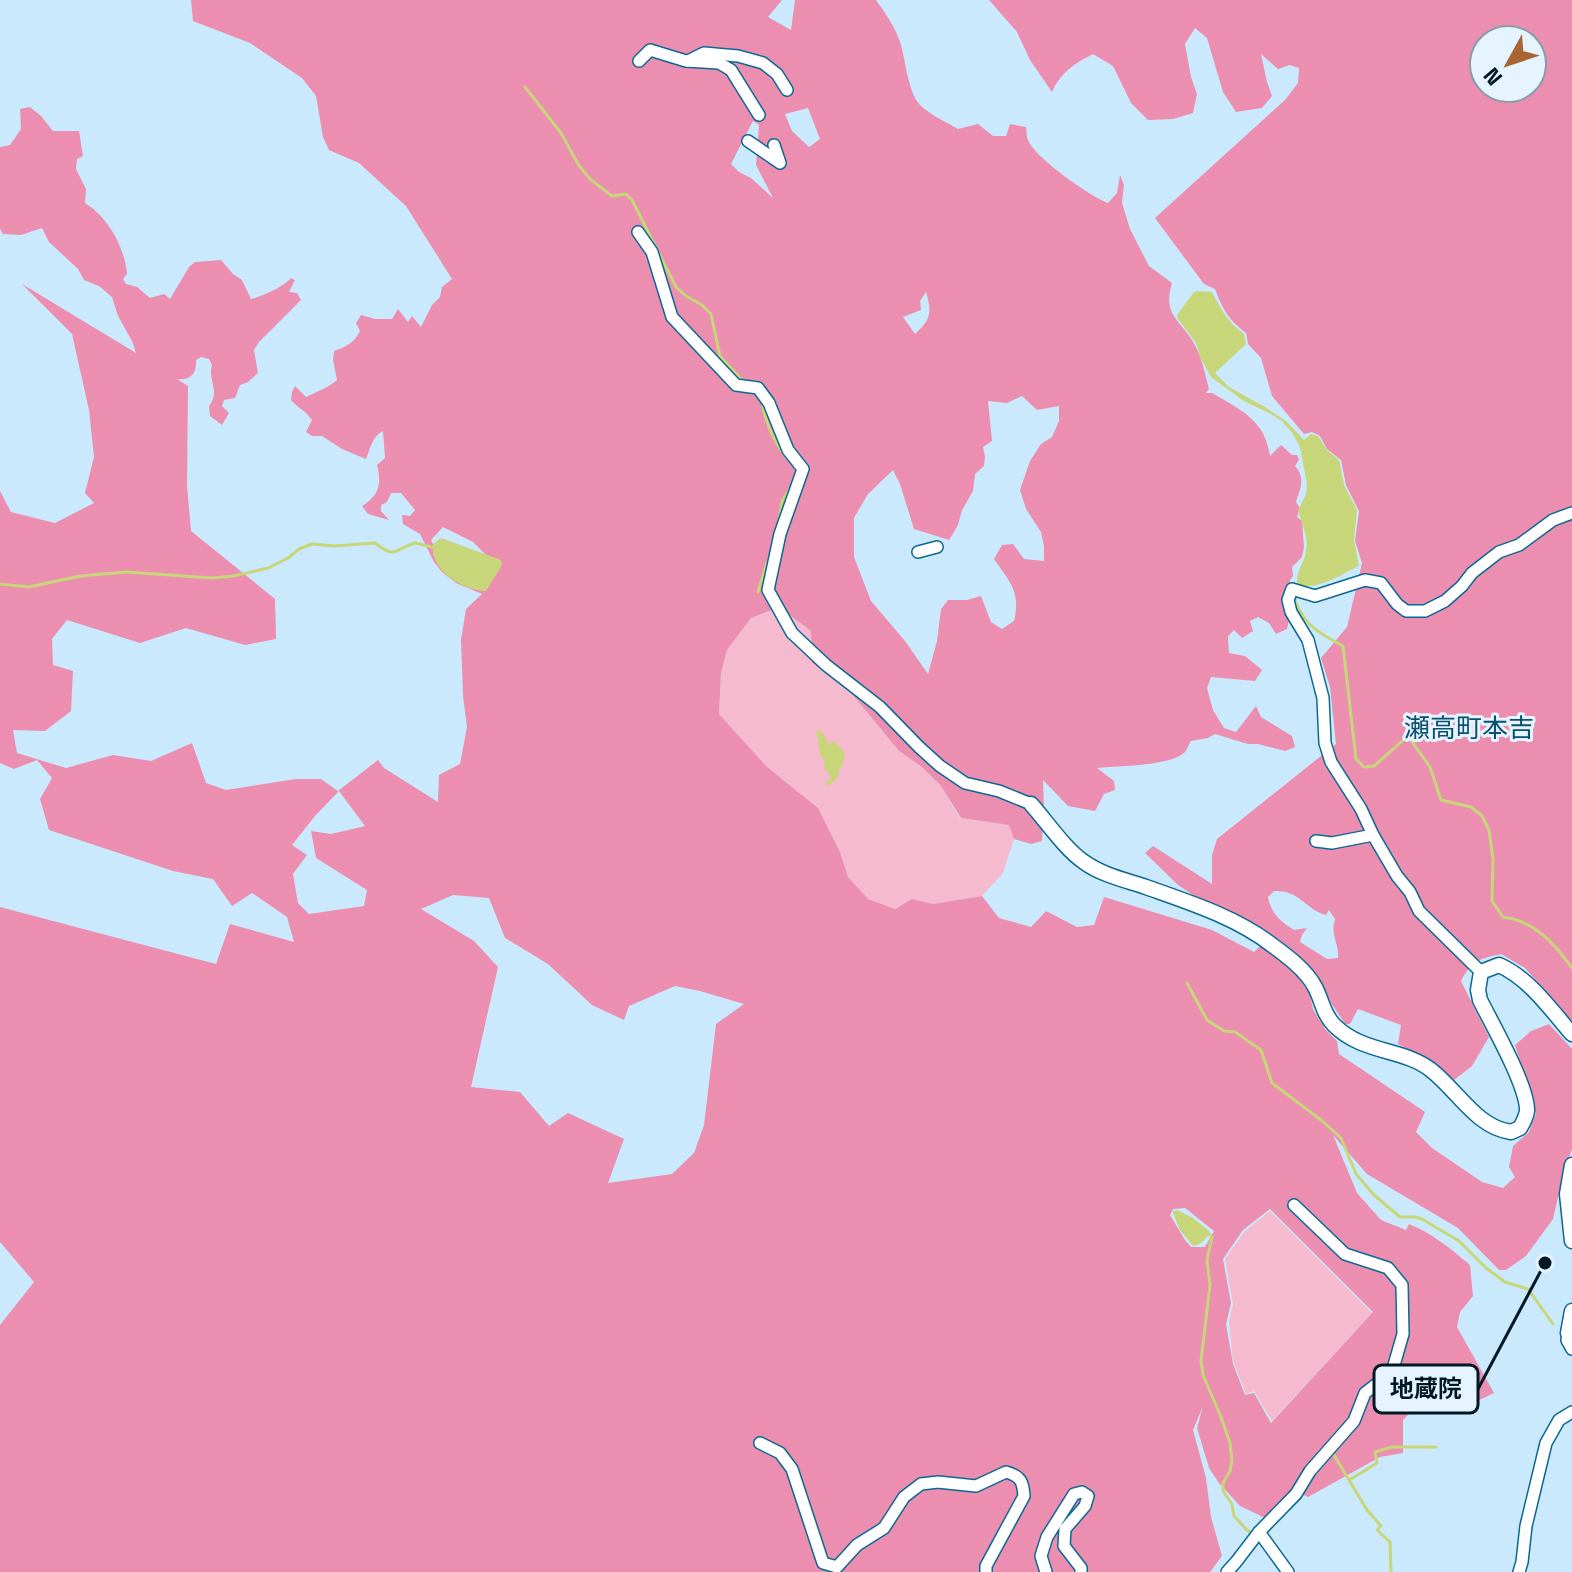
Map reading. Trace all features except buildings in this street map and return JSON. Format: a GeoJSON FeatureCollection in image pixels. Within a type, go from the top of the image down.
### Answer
{"type":"FeatureCollection","features":[{"type":"Feature","properties":{"kind":"street"},"geometry":{"type":"LineString","coordinates":[[639,61],[650,50],[686,61],[719,63],[731,70],[759,115]]}},
{"type":"Feature","properties":{"kind":"street"},"geometry":{"type":"LineString","coordinates":[[686,61],[704,53],[738,56],[763,63],[777,74],[787,90]]}},
{"type":"Feature","properties":{"kind":"street"},"geometry":{"type":"LineString","coordinates":[[748,141],[780,163],[774,145]]}},
{"type":"Feature","properties":{"kind":"street"},"geometry":{"type":"LineString","coordinates":[[638,232],[652,252],[672,317],[736,385],[758,388],[769,403],[788,450],[803,469],[780,534],[768,590],[792,633],[826,665],[880,707],[940,766],[965,783],[999,791],[1031,804],[1082,861],[1098,870],[1230,920],[1270,943],[1296,964],[1315,986],[1330,1022],[1348,1038],[1430,1068],[1490,1126],[1511,1132],[1524,1122],[1527,1112],[1525,1095],[1480,1000],[1481,972]]}},
{"type":"Feature","properties":{"kind":"street"},"geometry":{"type":"LineString","coordinates":[[1481,972],[1419,911],[1331,762],[1325,743],[1323,698],[1313,656],[1288,600],[1292,589],[1315,596],[1365,580],[1381,583],[1406,611],[1425,611],[1445,601],[1472,573],[1499,552],[1519,545],[1553,520],[1572,513]]}},
{"type":"Feature","properties":{"kind":"street"},"geometry":{"type":"LineString","coordinates":[[918,552],[937,547]]}},
{"type":"Feature","properties":{"kind":"street"},"geometry":{"type":"LineString","coordinates":[[1316,841],[1332,843],[1373,835]]}},
{"type":"Feature","properties":{"kind":"street"},"geometry":{"type":"LineString","coordinates":[[1481,972],[1499,965],[1506,968],[1535,993],[1572,1034]]}},
{"type":"Feature","properties":{"kind":"street"},"geometry":{"type":"LineString","coordinates":[[1572,1165],[1567,1194],[1572,1241]]}},
{"type":"Feature","properties":{"kind":"street"},"geometry":{"type":"LineString","coordinates":[[1227,1572],[1259,1532],[1296,1494],[1310,1471],[1354,1421],[1365,1393],[1392,1372],[1403,1334],[1402,1285],[1388,1268],[1345,1254],[1294,1205]]}},
{"type":"Feature","properties":{"kind":"street"},"geometry":{"type":"LineString","coordinates":[[1572,1313],[1567,1340],[1572,1349]]}},
{"type":"Feature","properties":{"kind":"street"},"geometry":{"type":"LineString","coordinates":[[1519,1572],[1526,1526],[1546,1443],[1559,1420],[1572,1412]]}},
{"type":"Feature","properties":{"kind":"street"},"geometry":{"type":"LineString","coordinates":[[760,1443],[780,1453],[792,1469],[823,1563],[837,1567],[857,1545],[884,1528],[904,1497],[921,1484],[938,1482],[976,1486],[1006,1472],[1017,1475],[1023,1483],[1024,1496],[986,1566],[986,1572]]}},
{"type":"Feature","properties":{"kind":"street"},"geometry":{"type":"LineString","coordinates":[[1046,1572],[1041,1556],[1047,1537],[1074,1494],[1082,1492],[1088,1496],[1085,1506],[1065,1529],[1064,1546],[1081,1572]]}},
{"type":"Feature","properties":{"kind":"street"},"geometry":{"type":"LineString","coordinates":[[1259,1532],[1288,1572]]}},
{"type":"Feature","properties":{"kind":"shaded area"},"geometry":{"type":"Polygon","coordinates":[[[191,0],[782,0],[768,17],[791,30],[795,0],[876,0],[899,39],[913,94],[930,113],[958,129],[978,124],[993,136],[1006,136],[1010,124],[1026,127],[1028,140],[1041,156],[1077,185],[1108,203],[1117,193],[1120,175],[1124,185],[1122,203],[1130,229],[1149,266],[1172,283],[1170,309],[1198,351],[1209,389],[1206,393],[1212,393],[1250,417],[1263,433],[1270,456],[1281,445],[1292,455],[1297,455],[1299,460],[1295,466],[1301,484],[1296,502],[1300,508],[1297,517],[1302,521],[1304,547],[1302,557],[1292,567],[1291,611],[1287,629],[1276,634],[1269,623],[1258,617],[1250,621],[1253,631],[1242,638],[1234,630],[1228,636],[1229,653],[1245,656],[1262,670],[1255,681],[1211,677],[1207,688],[1213,710],[1224,728],[1236,732],[1256,706],[1261,717],[1292,736],[1295,747],[1285,751],[1215,734],[1191,741],[1184,753],[1167,761],[1097,768],[1114,781],[1115,790],[1104,794],[1095,811],[1068,806],[1043,780],[1042,841],[1031,844],[1014,839],[1009,825],[961,818],[941,786],[922,767],[899,751],[848,689],[812,663],[811,631],[779,607],[751,618],[727,650],[721,673],[719,714],[766,766],[818,808],[840,852],[848,877],[868,899],[895,909],[912,899],[933,904],[982,896],[999,918],[1031,927],[1046,911],[1077,927],[1094,925],[1104,897],[1212,930],[1254,952],[1260,946],[1292,968],[1310,994],[1313,1009],[1325,1029],[1337,1041],[1339,1054],[1425,1112],[1416,1132],[1432,1148],[1482,1182],[1503,1188],[1515,1177],[1509,1167],[1513,1146],[1529,1132],[1536,1113],[1515,1045],[1531,1031],[1549,1024],[1572,1049],[1572,1149],[1553,1219],[1526,1256],[1506,1270],[1499,1270],[1458,1228],[1367,1174],[1333,1135],[1357,1193],[1381,1220],[1406,1230],[1409,1224],[1417,1228],[1470,1265],[1473,1296],[1460,1312],[1457,1327],[1494,1393],[1467,1406],[1450,1389],[1436,1394],[1403,1420],[1403,1453],[1380,1457],[1308,1497],[1304,1495],[1263,1517],[1240,1506],[1209,1468],[1197,1428],[1203,1406],[1193,1430],[1222,1556],[1210,1572],[0,1572],[0,1325],[34,1282],[0,1242],[0,907],[216,964],[230,924],[294,942],[287,917],[252,893],[232,906],[213,879],[173,871],[49,830],[40,799],[52,778],[37,760],[14,769],[0,763],[0,491],[11,512],[55,523],[94,503],[85,493],[94,457],[89,410],[72,334],[22,284],[136,353],[112,297],[99,286],[84,280],[78,269],[49,242],[42,228],[21,235],[3,234],[0,229],[0,147],[10,145],[21,129],[20,109],[30,107],[53,131],[79,131],[83,156],[77,159],[76,169],[86,189],[85,203],[101,216],[119,244],[126,264],[127,274],[123,279],[126,284],[137,287],[150,298],[164,294],[170,299],[195,262],[221,260],[242,280],[251,299],[272,291],[291,278],[295,280],[289,292],[297,293],[301,300],[259,342],[254,350],[258,373],[240,385],[235,398],[224,400],[222,406],[229,413],[222,425],[210,416],[209,406],[214,391],[209,359],[201,357],[196,360],[192,376],[177,379],[188,386],[187,485],[191,531],[275,599],[276,639],[245,645],[186,628],[140,643],[67,620],[52,639],[53,665],[73,671],[71,711],[45,731],[13,730],[17,753],[66,768],[113,755],[151,761],[192,743],[206,783],[226,790],[296,779],[321,779],[338,791],[378,760],[384,768],[438,802],[439,775],[460,764],[467,727],[461,640],[466,609],[482,594],[456,583],[442,572],[420,534],[403,524],[402,515],[410,516],[415,510],[401,493],[391,493],[387,502],[381,505],[381,511],[389,520],[368,514],[362,506],[378,489],[377,465],[385,458],[383,431],[374,439],[366,459],[322,436],[312,436],[306,432],[312,420],[291,400],[295,386],[306,397],[337,380],[334,351],[355,339],[360,331],[356,323],[361,315],[392,319],[398,309],[408,322],[412,316],[421,327],[432,305],[440,297],[442,287],[452,279],[406,206],[359,163],[329,150],[323,137],[316,96],[302,78],[250,43],[193,21],[191,0]],[[808,108],[785,114],[792,131],[809,147],[820,139],[808,108]],[[753,121],[731,164],[751,178],[773,198],[756,165],[759,125],[753,121]],[[926,292],[920,301],[921,310],[903,317],[915,334],[929,315],[926,292]],[[1022,396],[1007,403],[988,401],[992,441],[983,447],[984,466],[975,474],[973,491],[949,540],[914,529],[893,470],[868,494],[854,518],[854,557],[871,601],[928,674],[941,609],[948,600],[981,596],[991,622],[1002,629],[1014,621],[1015,595],[994,559],[1002,545],[1013,544],[1024,559],[1044,561],[1041,532],[1026,509],[1020,490],[1030,461],[1041,444],[1052,437],[1059,421],[1059,406],[1037,410],[1022,396]],[[443,527],[431,540],[436,550],[490,559],[473,542],[443,527]],[[339,791],[292,845],[307,855],[293,874],[298,903],[309,914],[364,906],[367,890],[316,858],[311,831],[331,834],[365,826],[339,791]],[[453,895],[421,909],[474,941],[498,967],[471,1087],[520,1092],[549,1126],[568,1113],[624,1139],[608,1183],[672,1174],[694,1153],[704,1125],[716,1024],[744,1004],[675,986],[629,1006],[624,1020],[592,1005],[548,964],[505,938],[489,898],[453,895]],[[1185,1208],[1173,1209],[1170,1215],[1191,1247],[1205,1247],[1214,1231],[1185,1208]],[[1270,1209],[1243,1230],[1223,1259],[1231,1303],[1226,1324],[1233,1364],[1245,1395],[1254,1393],[1271,1423],[1373,1312],[1270,1209]]]}},
{"type":"Feature","properties":{"kind":"shaded area"},"geometry":{"type":"Polygon","coordinates":[[[989,0],[1572,0],[1572,1021],[1525,968],[1501,954],[1477,962],[1461,981],[1489,1037],[1472,1066],[1454,1080],[1436,1064],[1398,1044],[1401,1025],[1358,1009],[1350,1024],[1345,1024],[1316,974],[1259,929],[1214,909],[1178,885],[1145,853],[1153,846],[1212,884],[1212,855],[1217,839],[1336,744],[1330,687],[1321,658],[1347,627],[1362,563],[1355,541],[1359,511],[1346,485],[1341,460],[1327,449],[1320,436],[1312,432],[1304,434],[1272,396],[1261,358],[1248,344],[1246,333],[1230,318],[1215,289],[1204,284],[1155,218],[1285,100],[1298,83],[1299,68],[1290,65],[1278,69],[1261,54],[1272,96],[1262,108],[1236,112],[1223,92],[1207,38],[1195,28],[1185,44],[1197,94],[1193,113],[1173,119],[1148,120],[1131,103],[1113,66],[1093,54],[1069,69],[1052,92],[1030,60],[1017,32],[989,0]],[[1274,891],[1268,897],[1277,917],[1294,930],[1307,928],[1300,942],[1327,959],[1338,958],[1335,919],[1329,910],[1326,915],[1283,892],[1274,891]]]}},
{"type":"Feature","properties":{"kind":"shaded area"},"geometry":{"type":"Polygon","coordinates":[[[1198,291],[1212,292],[1225,315],[1244,334],[1246,344],[1215,373],[1229,387],[1287,422],[1304,440],[1311,434],[1318,436],[1327,450],[1339,460],[1344,485],[1357,510],[1354,540],[1359,566],[1321,584],[1297,584],[1307,546],[1298,511],[1307,484],[1300,447],[1282,421],[1244,401],[1211,377],[1196,343],[1177,315],[1198,291]]]}},
{"type":"Feature","properties":{"kind":"shaded area"},"geometry":{"type":"Polygon","coordinates":[[[441,538],[501,560],[502,565],[486,591],[458,583],[442,570],[433,553],[433,544],[441,538]]]}},
{"type":"Feature","properties":{"kind":"shaded area"},"geometry":{"type":"Polygon","coordinates":[[[779,607],[811,631],[812,663],[848,689],[899,751],[922,767],[941,786],[960,818],[1010,825],[1014,839],[1003,873],[982,896],[933,904],[912,899],[895,909],[867,899],[848,877],[840,852],[818,808],[766,766],[719,714],[721,673],[727,650],[751,618],[779,607]]]}},
{"type":"Feature","properties":{"kind":"shaded area"},"geometry":{"type":"Polygon","coordinates":[[[817,728],[827,743],[835,742],[845,753],[838,778],[827,786],[825,783],[831,777],[820,755],[817,728]]]}},
{"type":"Feature","properties":{"kind":"shaded area"},"geometry":{"type":"Polygon","coordinates":[[[1177,1210],[1209,1231],[1204,1241],[1193,1246],[1180,1230],[1173,1213],[1177,1210]]]}},
{"type":"Feature","properties":{"kind":"shaded area"},"geometry":{"type":"Polygon","coordinates":[[[1270,1211],[1372,1313],[1272,1421],[1254,1391],[1246,1394],[1233,1361],[1229,1322],[1233,1304],[1225,1259],[1245,1231],[1270,1211]]]}},
{"type":"Feature","properties":{"kind":"waterway"},"geometry":{"type":"LineString","coordinates":[[525,87],[561,133],[590,179],[612,196],[626,194],[632,200],[676,287],[711,314],[720,356],[744,382]]}},
{"type":"Feature","properties":{"kind":"waterway"},"geometry":{"type":"LineString","coordinates":[[762,402],[771,431],[786,457]]}},
{"type":"Feature","properties":{"kind":"waterway"},"geometry":{"type":"LineString","coordinates":[[779,521],[782,501],[793,484]]}},
{"type":"Feature","properties":{"kind":"waterway"},"geometry":{"type":"LineString","coordinates":[[0,584],[29,587],[80,576],[127,572],[212,578],[234,576],[268,568],[312,544],[375,543],[392,552],[415,543],[432,547]]}},
{"type":"Feature","properties":{"kind":"waterway"},"geometry":{"type":"LineString","coordinates":[[758,592],[770,559]]}},
{"type":"Feature","properties":{"kind":"waterway"},"geometry":{"type":"LineString","coordinates":[[1300,585],[1295,601],[1304,617],[1320,633],[1343,646],[1356,759],[1364,767],[1374,766],[1408,736],[1430,767],[1441,800],[1471,807],[1482,816],[1489,830],[1493,859],[1492,901],[1503,917],[1534,928],[1572,968]]}},
{"type":"Feature","properties":{"kind":"waterway"},"geometry":{"type":"LineString","coordinates":[[1187,983],[1207,1020],[1224,1031],[1235,1032],[1261,1050],[1272,1083],[1341,1138],[1356,1174],[1374,1195],[1400,1217],[1422,1219],[1459,1241],[1505,1282],[1528,1289],[1553,1324]]}},
{"type":"Feature","properties":{"kind":"waterway"},"geometry":{"type":"LineString","coordinates":[[1209,1234],[1212,1237],[1207,1260],[1210,1285],[1201,1361],[1203,1375],[1230,1443],[1232,1460],[1223,1491],[1232,1504],[1234,1516],[1252,1534]]}},
{"type":"Feature","properties":{"kind":"waterway"},"geometry":{"type":"LineString","coordinates":[[1351,1479],[1377,1463],[1375,1452],[1392,1447],[1436,1447]]}},
{"type":"Feature","properties":{"kind":"waterway"},"geometry":{"type":"LineString","coordinates":[[1334,1455],[1367,1510],[1381,1526],[1377,1530],[1390,1542],[1391,1572]]}},
{"type":"Feature","properties":{"kind":"place","name":"地蔵院"},"geometry":{"type":"Point","coordinates":[1545,1263]}},
{"type":"Feature","properties":{"kind":"district","name":"瀬高町本吉"},"geometry":{"type":"Point","coordinates":[1469,728]}}]}
